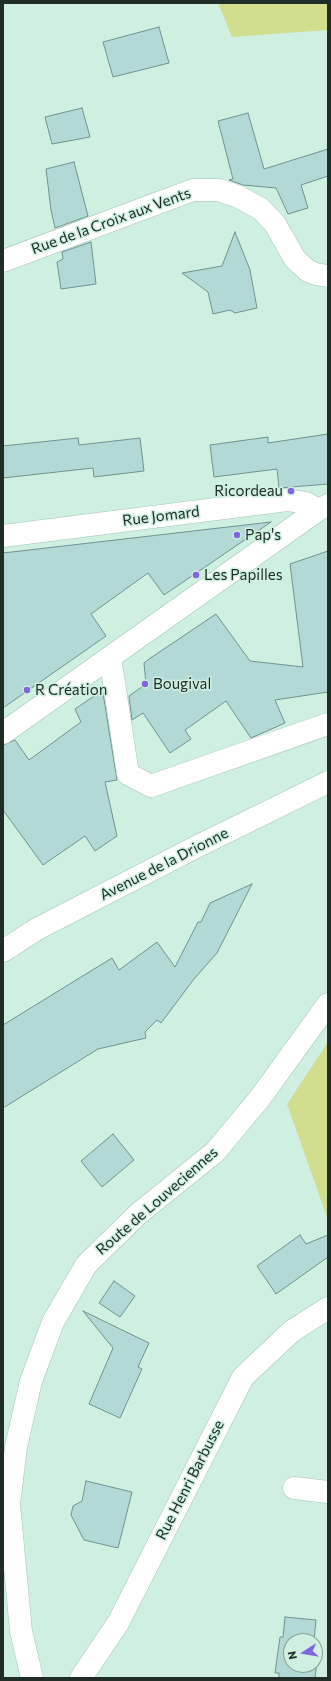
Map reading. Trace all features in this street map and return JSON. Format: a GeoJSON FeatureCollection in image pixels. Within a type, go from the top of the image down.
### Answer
{"type":"FeatureCollection","features":[{"type":"Feature","properties":{"kind":"street","name":"Rue de la Croix aux Vents"},"geometry":{"type":"LineString","coordinates":[[3,261],[193,190],[219,190],[238,196],[261,209],[275,224],[295,259],[308,271],[328,276]]}},
{"type":"Feature","properties":{"kind":"street","name":"Rue Jomard"},"geometry":{"type":"LineString","coordinates":[[3,536],[287,500],[323,507]]}},
{"type":"Feature","properties":{"kind":"street"},"geometry":{"type":"LineString","coordinates":[[3,733],[323,507]]}},
{"type":"Feature","properties":{"kind":"street"},"geometry":{"type":"LineString","coordinates":[[110,657],[128,774],[151,786],[328,724]]}},
{"type":"Feature","properties":{"kind":"street","name":"Avenue de la Drionne"},"geometry":{"type":"LineString","coordinates":[[3,951],[37,929],[328,782]]}},
{"type":"Feature","properties":{"kind":"street","name":"Route de Louveciennes"},"geometry":{"type":"LineString","coordinates":[[32,1678],[21,1631],[9,1504],[16,1447],[31,1381],[53,1322],[86,1265],[138,1214],[214,1152],[260,1098],[328,1004]]}},
{"type":"Feature","properties":{"kind":"street","name":"Rue Henri Barbusse"},"geometry":{"type":"LineString","coordinates":[[81,1678],[118,1623],[243,1377],[292,1331],[328,1308]]}},
{"type":"Feature","properties":{"kind":"street"},"geometry":{"type":"LineString","coordinates":[[294,1488],[328,1492]]}},
{"type":"Feature","properties":{"kind":"green space"},"geometry":{"type":"Polygon","coordinates":[[[218,3],[328,3],[328,30],[232,37],[218,3]]]}},
{"type":"Feature","properties":{"kind":"green space"},"geometry":{"type":"Polygon","coordinates":[[[328,1042],[328,1220],[287,1104],[328,1042]]]}},
{"type":"Feature","properties":{"kind":"building"},"geometry":{"type":"Polygon","coordinates":[[[159,27],[169,63],[113,77],[103,42],[159,27]]]}},
{"type":"Feature","properties":{"kind":"building"},"geometry":{"type":"Polygon","coordinates":[[[82,108],[90,137],[52,144],[45,117],[82,108]]]}},
{"type":"Feature","properties":{"kind":"building"},"geometry":{"type":"Polygon","coordinates":[[[248,113],[264,169],[328,149],[328,176],[301,185],[308,208],[288,214],[276,188],[243,185],[229,180],[233,179],[218,121],[248,113]]]}},
{"type":"Feature","properties":{"kind":"building"},"geometry":{"type":"Polygon","coordinates":[[[74,162],[88,216],[55,228],[51,210],[46,169],[74,162]]]}},
{"type":"Feature","properties":{"kind":"building"},"geometry":{"type":"Polygon","coordinates":[[[235,232],[250,270],[257,308],[235,313],[230,310],[213,314],[208,292],[182,273],[222,266],[235,232]]]}},
{"type":"Feature","properties":{"kind":"building"},"geometry":{"type":"Polygon","coordinates":[[[91,242],[96,284],[61,289],[57,262],[63,259],[62,252],[91,242]]]}},
{"type":"Feature","properties":{"kind":"building"},"geometry":{"type":"Polygon","coordinates":[[[328,434],[328,484],[279,488],[277,469],[214,477],[210,445],[268,437],[268,443],[328,434]]]}},
{"type":"Feature","properties":{"kind":"building"},"geometry":{"type":"Polygon","coordinates":[[[78,438],[79,445],[140,438],[144,471],[94,477],[93,468],[3,478],[3,446],[78,438]]]}},
{"type":"Feature","properties":{"kind":"building"},"geometry":{"type":"Polygon","coordinates":[[[271,522],[164,595],[148,573],[91,614],[106,636],[3,708],[3,553],[271,522]]]}},
{"type":"Feature","properties":{"kind":"building"},"geometry":{"type":"Polygon","coordinates":[[[328,551],[328,692],[275,700],[285,723],[251,738],[226,701],[185,730],[191,739],[170,753],[143,713],[132,720],[129,696],[146,684],[144,663],[216,614],[250,661],[303,667],[290,564],[328,551]]]}},
{"type":"Feature","properties":{"kind":"building"},"geometry":{"type":"Polygon","coordinates":[[[100,692],[103,693],[117,780],[105,782],[117,836],[95,851],[85,836],[43,865],[3,810],[3,745],[15,740],[29,760],[81,722],[75,709],[100,692]]]}},
{"type":"Feature","properties":{"kind":"building"},"geometry":{"type":"Polygon","coordinates":[[[252,884],[217,953],[194,979],[161,1023],[157,1020],[145,1032],[146,1038],[98,1049],[3,1108],[3,1025],[112,958],[119,970],[157,942],[175,967],[198,922],[201,922],[210,903],[252,884]]]}},
{"type":"Feature","properties":{"kind":"building"},"geometry":{"type":"Polygon","coordinates":[[[113,1134],[134,1160],[102,1187],[81,1161],[113,1134]]]}},
{"type":"Feature","properties":{"kind":"building"},"geometry":{"type":"Polygon","coordinates":[[[300,1235],[306,1244],[328,1235],[328,1257],[276,1294],[257,1266],[300,1235]]]}},
{"type":"Feature","properties":{"kind":"building"},"geometry":{"type":"Polygon","coordinates":[[[114,1281],[135,1296],[120,1317],[99,1303],[114,1281]]]}},
{"type":"Feature","properties":{"kind":"building"},"geometry":{"type":"Polygon","coordinates":[[[83,1311],[149,1343],[138,1367],[142,1369],[120,1418],[89,1404],[113,1348],[83,1311]]]}},
{"type":"Feature","properties":{"kind":"building"},"geometry":{"type":"Polygon","coordinates":[[[86,1481],[132,1492],[118,1548],[84,1540],[71,1515],[73,1506],[82,1501],[86,1481]]]}},
{"type":"Feature","properties":{"kind":"building"},"geometry":{"type":"Polygon","coordinates":[[[285,1617],[316,1620],[315,1633],[283,1633],[285,1617]]]}},
{"type":"Feature","properties":{"kind":"building"},"geometry":{"type":"Polygon","coordinates":[[[280,1637],[283,1637],[283,1673],[316,1673],[315,1678],[279,1678],[279,1673],[275,1673],[280,1637]]]}},
{"type":"Feature","properties":{"kind":"place","name":"Ricordeau"},"geometry":{"type":"Point","coordinates":[291,491]}},
{"type":"Feature","properties":{"kind":"place","name":"Pap's"},"geometry":{"type":"Point","coordinates":[237,535]}},
{"type":"Feature","properties":{"kind":"place","name":"Les Papilles"},"geometry":{"type":"Point","coordinates":[196,575]}},
{"type":"Feature","properties":{"kind":"place","name":"Bougival"},"geometry":{"type":"Point","coordinates":[145,684]}},
{"type":"Feature","properties":{"kind":"place","name":"R Création"},"geometry":{"type":"Point","coordinates":[27,690]}}]}
